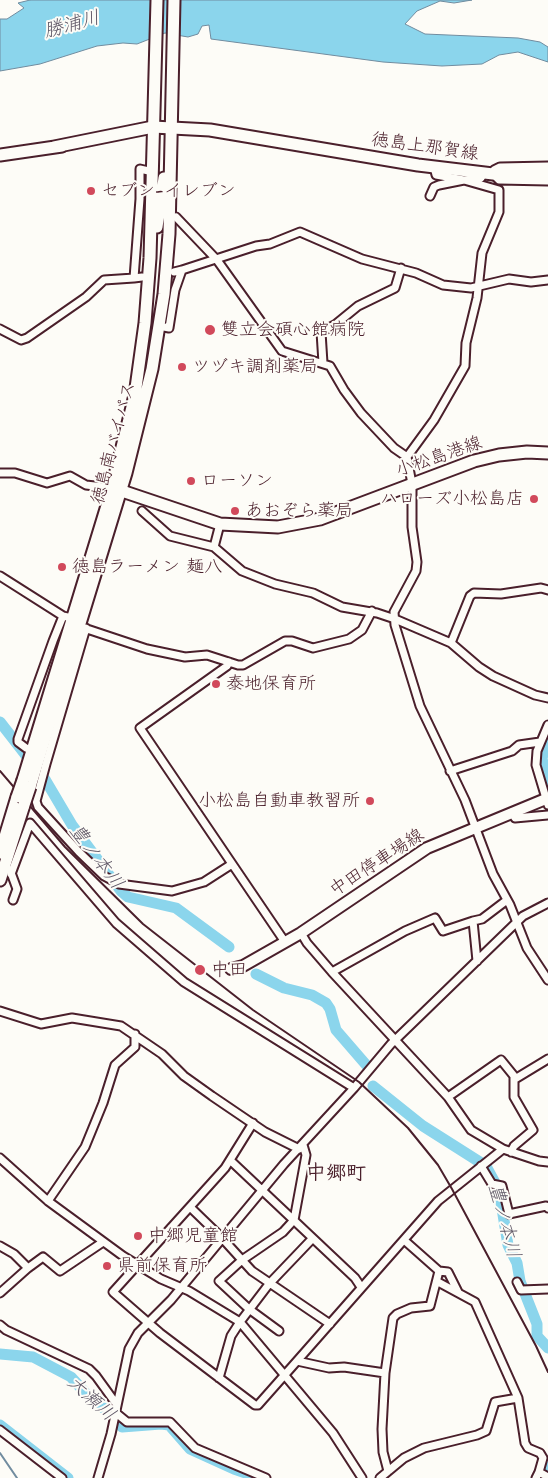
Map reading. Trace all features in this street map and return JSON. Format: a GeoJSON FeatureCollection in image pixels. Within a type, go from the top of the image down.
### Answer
{"type":"FeatureCollection","features":[{"type":"Feature","properties":{"kind":"main road","name":"徳島南バイパス"},"geometry":{"type":"LineString","coordinates":[[0,880],[26,784],[117,489],[159,326],[169,234],[157,0]]}},
{"type":"Feature","properties":{"kind":"main road","name":"徳島南バイパス"},"geometry":{"type":"LineString","coordinates":[[140,398],[150,258],[153,172],[163,128],[174,0]]}},
{"type":"Feature","properties":{"kind":"main road","name":"徳島上那賀線"},"geometry":{"type":"LineString","coordinates":[[0,155],[163,128],[210,130],[434,167],[488,173],[548,173]]}},
{"type":"Feature","properties":{"kind":"main road"},"geometry":{"type":"LineString","coordinates":[[150,258],[162,196],[163,128]]}},
{"type":"Feature","properties":{"kind":"main road","name":"小松島港線"},"geometry":{"type":"LineString","coordinates":[[117,489],[220,524],[269,527],[300,524],[320,519],[474,461],[499,455],[526,452],[548,453]]}},
{"type":"Feature","properties":{"kind":"main road","name":"中田停車場線"},"geometry":{"type":"LineString","coordinates":[[231,969],[243,966],[301,933],[427,848],[512,812],[547,800]]}},
{"type":"Feature","properties":{"kind":"main road","name":"徳島南バイパス"},"geometry":{"type":"LineString","coordinates":[[0,853],[21,801]]}},
{"type":"Feature","properties":{"kind":"street"},"geometry":{"type":"LineString","coordinates":[[430,196],[434,187],[438,185],[481,178],[500,167],[548,166]]}},
{"type":"Feature","properties":{"kind":"street"},"geometry":{"type":"LineString","coordinates":[[407,457],[434,420],[465,366],[470,322],[478,287],[482,253],[499,212],[498,190],[464,180],[436,175],[434,167]]}},
{"type":"Feature","properties":{"kind":"street"},"geometry":{"type":"LineString","coordinates":[[0,330],[21,340],[27,338],[86,297],[104,280],[138,278],[140,170],[153,172]]}},
{"type":"Feature","properties":{"kind":"street"},"geometry":{"type":"LineString","coordinates":[[488,173],[499,180],[548,181]]}},
{"type":"Feature","properties":{"kind":"street"},"geometry":{"type":"LineString","coordinates":[[176,216],[217,260],[282,351],[323,363],[334,370],[344,390],[361,413],[394,448],[407,457],[412,484],[416,571],[394,612],[394,619],[420,706],[476,827],[493,874],[507,900],[527,948],[548,980]]}},
{"type":"Feature","properties":{"kind":"street"},"geometry":{"type":"LineString","coordinates":[[174,272],[217,260],[300,232],[362,259],[402,268],[444,285],[471,288],[508,279],[531,282],[548,280]]}},
{"type":"Feature","properties":{"kind":"street"},"geometry":{"type":"LineString","coordinates":[[323,363],[321,332],[336,324],[358,306],[396,288],[402,268]]}},
{"type":"Feature","properties":{"kind":"street"},"geometry":{"type":"LineString","coordinates":[[159,326],[169,328],[175,290],[182,270]]}},
{"type":"Feature","properties":{"kind":"street"},"geometry":{"type":"LineString","coordinates":[[0,473],[15,473],[48,484],[70,476],[86,485],[117,489]]}},
{"type":"Feature","properties":{"kind":"street"},"geometry":{"type":"LineString","coordinates":[[142,511],[170,536],[214,547],[221,551],[238,568],[255,576],[312,594],[342,607],[372,611],[394,619],[451,643],[479,667],[494,676],[535,695],[548,698]]}},
{"type":"Feature","properties":{"kind":"street"},"geometry":{"type":"LineString","coordinates":[[214,547],[220,524]]}},
{"type":"Feature","properties":{"kind":"street"},"geometry":{"type":"LineString","coordinates":[[0,576],[75,622],[147,649],[185,657],[207,655],[243,665],[285,641],[292,641],[313,648],[349,638],[362,630],[372,611]]}},
{"type":"Feature","properties":{"kind":"street"},"geometry":{"type":"LineString","coordinates":[[451,643],[470,596],[474,593],[501,594],[541,588],[548,590]]}},
{"type":"Feature","properties":{"kind":"street"},"geometry":{"type":"LineString","coordinates":[[26,748],[18,742],[18,739],[75,622]]}},
{"type":"Feature","properties":{"kind":"street"},"geometry":{"type":"LineString","coordinates":[[75,622],[36,801],[38,807],[79,852],[111,880],[128,885],[172,891],[199,884],[232,864]]}},
{"type":"Feature","properties":{"kind":"street"},"geometry":{"type":"LineString","coordinates":[[229,662],[227,666],[140,728],[285,942]]}},
{"type":"Feature","properties":{"kind":"street"},"geometry":{"type":"LineString","coordinates":[[547,800],[536,765],[540,742],[548,725]]}},
{"type":"Feature","properties":{"kind":"street"},"geometry":{"type":"LineString","coordinates":[[450,771],[512,752],[519,745],[540,742]]}},
{"type":"Feature","properties":{"kind":"street"},"geometry":{"type":"LineString","coordinates":[[512,812],[515,818],[548,815]]}},
{"type":"Feature","properties":{"kind":"street"},"geometry":{"type":"LineString","coordinates":[[14,897],[17,889],[10,871],[30,823],[116,924],[184,982],[354,1088]]}},
{"type":"Feature","properties":{"kind":"street"},"geometry":{"type":"LineString","coordinates":[[332,972],[397,935],[435,918],[442,931],[482,919],[507,900]]}},
{"type":"Feature","properties":{"kind":"street"},"geometry":{"type":"LineString","coordinates":[[98,1478],[118,1405],[129,1349],[138,1333],[180,1288],[394,1041],[517,922],[534,909],[548,903]]}},
{"type":"Feature","properties":{"kind":"street"},"geometry":{"type":"LineString","coordinates":[[473,921],[477,961]]}},
{"type":"Feature","properties":{"kind":"street"},"geometry":{"type":"LineString","coordinates":[[301,933],[307,944],[332,972],[448,1097],[471,1130],[503,1149],[539,1162],[548,1162]]}},
{"type":"Feature","properties":{"kind":"street"},"geometry":{"type":"LineString","coordinates":[[0,1011],[41,1024],[72,1018],[121,1026],[135,1034],[172,1062],[184,1076],[265,1132],[301,1147],[306,1155],[294,1220],[283,1232],[242,1260],[219,1281],[249,1309],[278,1331]]}},
{"type":"Feature","properties":{"kind":"street"},"geometry":{"type":"LineString","coordinates":[[48,1201],[85,1148],[103,1103],[115,1065],[135,1047],[135,1034]]}},
{"type":"Feature","properties":{"kind":"street"},"geometry":{"type":"LineString","coordinates":[[515,1079],[548,1059]]}},
{"type":"Feature","properties":{"kind":"street"},"geometry":{"type":"LineString","coordinates":[[448,1097],[500,1060],[515,1079],[514,1097],[533,1130],[514,1146],[511,1152]]}},
{"type":"Feature","properties":{"kind":"street"},"geometry":{"type":"LineString","coordinates":[[253,1123],[231,1161],[113,1292],[219,1378],[258,1405],[361,1287],[446,1194],[503,1149]]}},
{"type":"Feature","properties":{"kind":"street"},"geometry":{"type":"LineString","coordinates":[[0,1158],[48,1201],[103,1242],[139,1265],[240,1322],[333,1433],[362,1478]]}},
{"type":"Feature","properties":{"kind":"street"},"geometry":{"type":"LineString","coordinates":[[231,1161],[264,1190],[312,1239],[355,1278],[361,1287]]}},
{"type":"Feature","properties":{"kind":"street"},"geometry":{"type":"LineString","coordinates":[[483,1164],[496,1185],[502,1186],[509,1214],[546,1206],[548,1208]]}},
{"type":"Feature","properties":{"kind":"street"},"geometry":{"type":"LineString","coordinates":[[190,1207],[242,1260],[269,1284],[330,1324]]}},
{"type":"Feature","properties":{"kind":"street"},"geometry":{"type":"LineString","coordinates":[[219,1378],[231,1336],[240,1322],[269,1284],[312,1239]]}},
{"type":"Feature","properties":{"kind":"street"},"geometry":{"type":"LineString","coordinates":[[404,1240],[439,1271],[448,1272],[458,1292]]}},
{"type":"Feature","properties":{"kind":"street"},"geometry":{"type":"LineString","coordinates":[[0,1293],[43,1257],[60,1272],[103,1242]]}},
{"type":"Feature","properties":{"kind":"street"},"geometry":{"type":"LineString","coordinates":[[0,1246],[14,1254],[28,1268]]}},
{"type":"Feature","properties":{"kind":"street"},"geometry":{"type":"LineString","coordinates":[[388,1471],[383,1452],[382,1429],[385,1373],[392,1318],[411,1308],[430,1306],[438,1282],[439,1271]]}},
{"type":"Feature","properties":{"kind":"street"},"geometry":{"type":"LineString","coordinates":[[438,1282],[475,1302],[518,1398],[525,1443],[528,1448],[540,1453],[543,1458],[542,1475]]}},
{"type":"Feature","properties":{"kind":"street"},"geometry":{"type":"LineString","coordinates":[[517,1282],[523,1289],[548,1289]]}},
{"type":"Feature","properties":{"kind":"street"},"geometry":{"type":"LineString","coordinates":[[0,1325],[6,1330],[89,1369],[118,1405]]}},
{"type":"Feature","properties":{"kind":"street"},"geometry":{"type":"LineString","coordinates":[[297,1361],[329,1368],[344,1367],[385,1373]]}},
{"type":"Feature","properties":{"kind":"street"},"geometry":{"type":"LineString","coordinates":[[380,1478],[404,1458],[424,1448],[486,1431],[495,1402],[518,1398]]}},
{"type":"Feature","properties":{"kind":"street"},"geometry":{"type":"LineString","coordinates":[[115,1417],[127,1422],[170,1422],[195,1448],[266,1478]]}},
{"type":"Feature","properties":{"kind":"street"},"geometry":{"type":"LineString","coordinates":[[0,1430],[62,1478]]}},
{"type":"Feature","properties":{"kind":"water","name":"勝浦川"},"geometry":{"type":"Polygon","coordinates":[[[30,0],[472,0],[454,3],[440,1],[417,11],[405,24],[425,34],[518,38],[540,42],[548,47],[548,62],[518,52],[499,55],[482,64],[442,66],[383,62],[211,39],[209,25],[202,26],[198,34],[188,37],[165,33],[137,44],[123,43],[97,46],[40,64],[0,71],[0,19],[7,19],[24,8],[18,3],[30,0]]]}},
{"type":"Feature","properties":{"kind":"waterway","name":"豊ノ本川"},"geometry":{"type":"LineString","coordinates":[[0,722],[46,781],[72,825],[121,891],[128,897],[176,908],[229,947]]}},
{"type":"Feature","properties":{"kind":"waterway"},"geometry":{"type":"LineString","coordinates":[[548,739],[542,758],[548,788]]}},
{"type":"Feature","properties":{"kind":"waterway","name":"豊ノ本川"},"geometry":{"type":"LineString","coordinates":[[256,974],[284,988],[312,995],[326,1003],[330,1009],[336,1030],[368,1067]]}},
{"type":"Feature","properties":{"kind":"waterway","name":"豊ノ本川"},"geometry":{"type":"LineString","coordinates":[[373,1086],[423,1126],[486,1166],[499,1190],[508,1245],[517,1263],[520,1281],[537,1324],[537,1336],[548,1348]]}},
{"type":"Feature","properties":{"kind":"waterway","name":"大瀬川"},"geometry":{"type":"LineString","coordinates":[[0,1354],[33,1357],[71,1377],[90,1398],[110,1413],[122,1427],[169,1425],[190,1449],[257,1477]]}},
{"type":"Feature","properties":{"kind":"waterway"},"geometry":{"type":"LineString","coordinates":[[0,1425],[68,1478]]}},
{"type":"Feature","properties":{"kind":"waterway"},"geometry":{"type":"LineString","coordinates":[[0,1453],[17,1478]]}},
{"type":"Feature","properties":{"kind":"waterway","name":"豊ノ本川"},"geometry":{"type":"LineString","coordinates":[[543,1478],[548,1467]]}},
{"type":"Feature","properties":{"kind":"railway"},"geometry":{"type":"LineString","coordinates":[[0,771],[65,847],[143,924],[253,1010],[359,1082],[408,1128],[438,1165],[452,1189],[548,1372]]}},
{"type":"Feature","properties":{"kind":"place","name":"セブン-イレブン"},"geometry":{"type":"Point","coordinates":[91,191]}},
{"type":"Feature","properties":{"kind":"place","name":"雙立会碩心館病院"},"geometry":{"type":"Point","coordinates":[210,330]}},
{"type":"Feature","properties":{"kind":"place","name":"ツヅキ調剤薬局"},"geometry":{"type":"Point","coordinates":[182,367]}},
{"type":"Feature","properties":{"kind":"place","name":"ローソン"},"geometry":{"type":"Point","coordinates":[191,481]}},
{"type":"Feature","properties":{"kind":"place","name":"ハローズ小松島店"},"geometry":{"type":"Point","coordinates":[534,499]}},
{"type":"Feature","properties":{"kind":"place","name":"あおぞら薬局"},"geometry":{"type":"Point","coordinates":[235,511]}},
{"type":"Feature","properties":{"kind":"place","name":"徳島ラーメン 麺八"},"geometry":{"type":"Point","coordinates":[62,567]}},
{"type":"Feature","properties":{"kind":"place","name":"泰地保育所"},"geometry":{"type":"Point","coordinates":[216,684]}},
{"type":"Feature","properties":{"kind":"place","name":"小松島自動車教習所"},"geometry":{"type":"Point","coordinates":[370,801]}},
{"type":"Feature","properties":{"kind":"place","name":"中田"},"geometry":{"type":"Point","coordinates":[200,970]}},
{"type":"Feature","properties":{"kind":"place","name":"中郷児童館"},"geometry":{"type":"Point","coordinates":[138,1236]}},
{"type":"Feature","properties":{"kind":"place","name":"県前保育所"},"geometry":{"type":"Point","coordinates":[107,1266]}},
{"type":"Feature","properties":{"kind":"district","name":"中郷町"},"geometry":{"type":"Point","coordinates":[336,1174]}}]}
